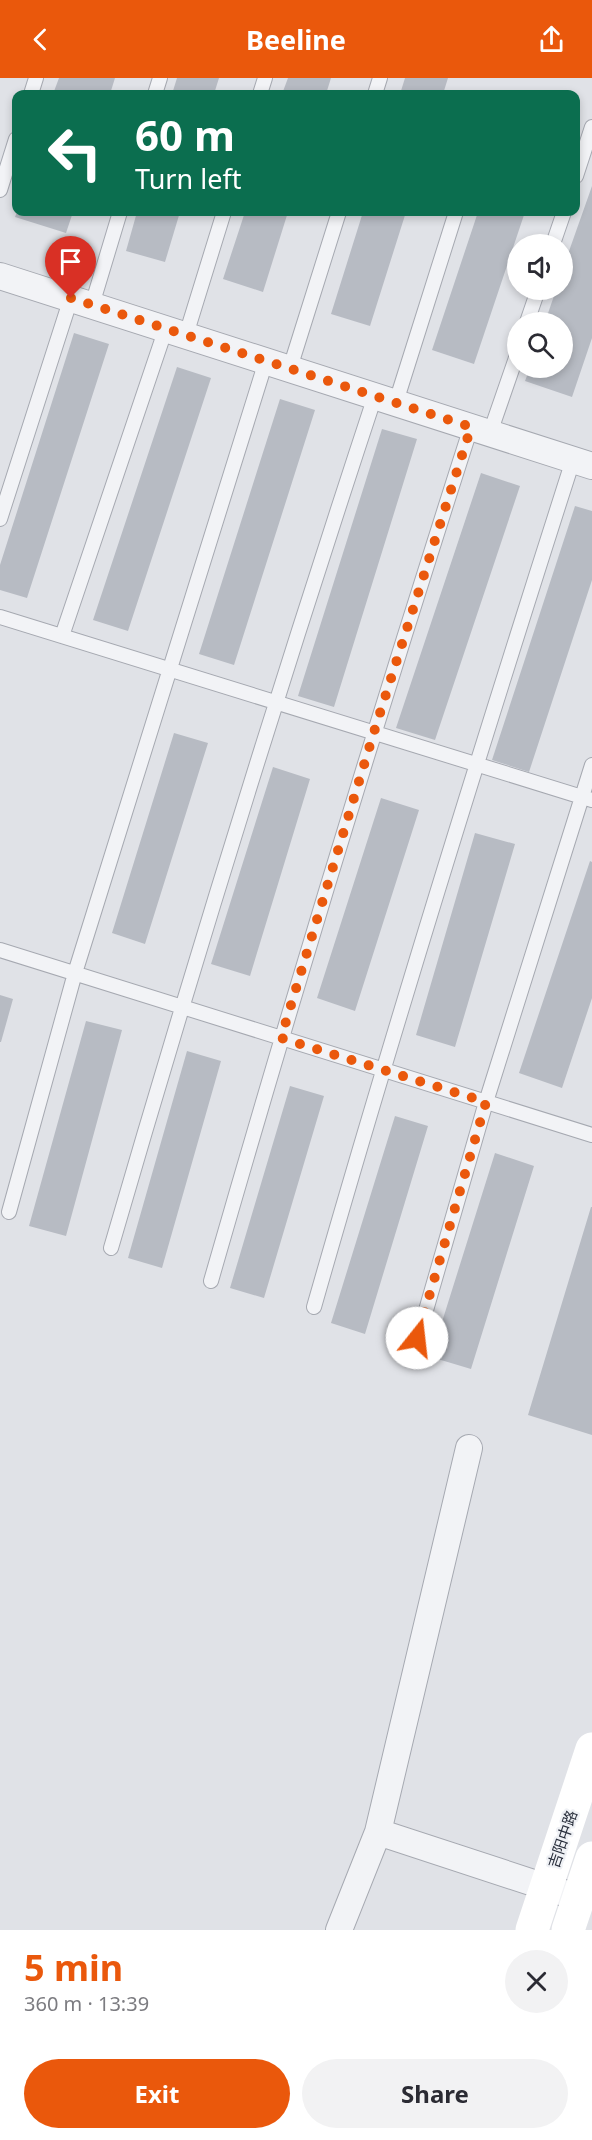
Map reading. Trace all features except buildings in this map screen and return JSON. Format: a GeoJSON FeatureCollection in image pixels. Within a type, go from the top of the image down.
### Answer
{"type":"FeatureCollection","features":[{"type":"Feature","properties":{"kind":"main road","name":"吉阳中路"},"geometry":{"type":"LineString","coordinates":[[532,1930],[592,1749]]}},
{"type":"Feature","properties":{"kind":"main road"},"geometry":{"type":"LineString","coordinates":[[568,1930],[592,1858]]}},
{"type":"Feature","properties":{"kind":"street"},"geometry":{"type":"LineString","coordinates":[[0,276],[583,463]]}},
{"type":"Feature","properties":{"kind":"street"},"geometry":{"type":"LineString","coordinates":[[339,1930],[378,1832],[469,1448]]}},
{"type":"Feature","properties":{"kind":"street"},"geometry":{"type":"LineString","coordinates":[[378,1832],[545,1888],[579,1897]]}},
{"type":"Feature","properties":{"kind":"lane"},"geometry":{"type":"LineString","coordinates":[[580,164],[592,127]]}},
{"type":"Feature","properties":{"kind":"lane"},"geometry":{"type":"LineString","coordinates":[[0,190],[12,152]]}},
{"type":"Feature","properties":{"kind":"lane"},"geometry":{"type":"LineString","coordinates":[[0,519],[82,302],[118,216]]}},
{"type":"Feature","properties":{"kind":"lane"},"geometry":{"type":"LineString","coordinates":[[62,636],[176,331],[222,216]]}},
{"type":"Feature","properties":{"kind":"lane"},"geometry":{"type":"LineString","coordinates":[[9,1212],[75,974],[168,669],[278,364],[337,216]]}},
{"type":"Feature","properties":{"kind":"lane"},"geometry":{"type":"LineString","coordinates":[[111,1248],[181,1007],[275,702],[455,216]]}},
{"type":"Feature","properties":{"kind":"lane"},"geometry":{"type":"LineString","coordinates":[[556,234],[563,216]]}},
{"type":"Feature","properties":{"kind":"lane"},"geometry":{"type":"LineString","coordinates":[[211,1281],[281,1038],[374,732],[481,430],[507,375]]}},
{"type":"Feature","properties":{"kind":"lane"},"geometry":{"type":"LineString","coordinates":[[314,1306],[382,1070],[476,764],[583,463]]}},
{"type":"Feature","properties":{"kind":"lane"},"geometry":{"type":"LineString","coordinates":[[0,617],[587,798]]}},
{"type":"Feature","properties":{"kind":"lane"},"geometry":{"type":"LineString","coordinates":[[417,1338],[486,1102],[587,798],[592,765]]}},
{"type":"Feature","properties":{"kind":"lane"},"geometry":{"type":"LineString","coordinates":[[0,950],[592,1135]]}},
{"type":"Feature","properties":{"kind":"route"},"geometry":{"type":"LineString","coordinates":[[71,298],[471,427],[374,732],[281,1038],[486,1102],[417,1338]]}}]}
